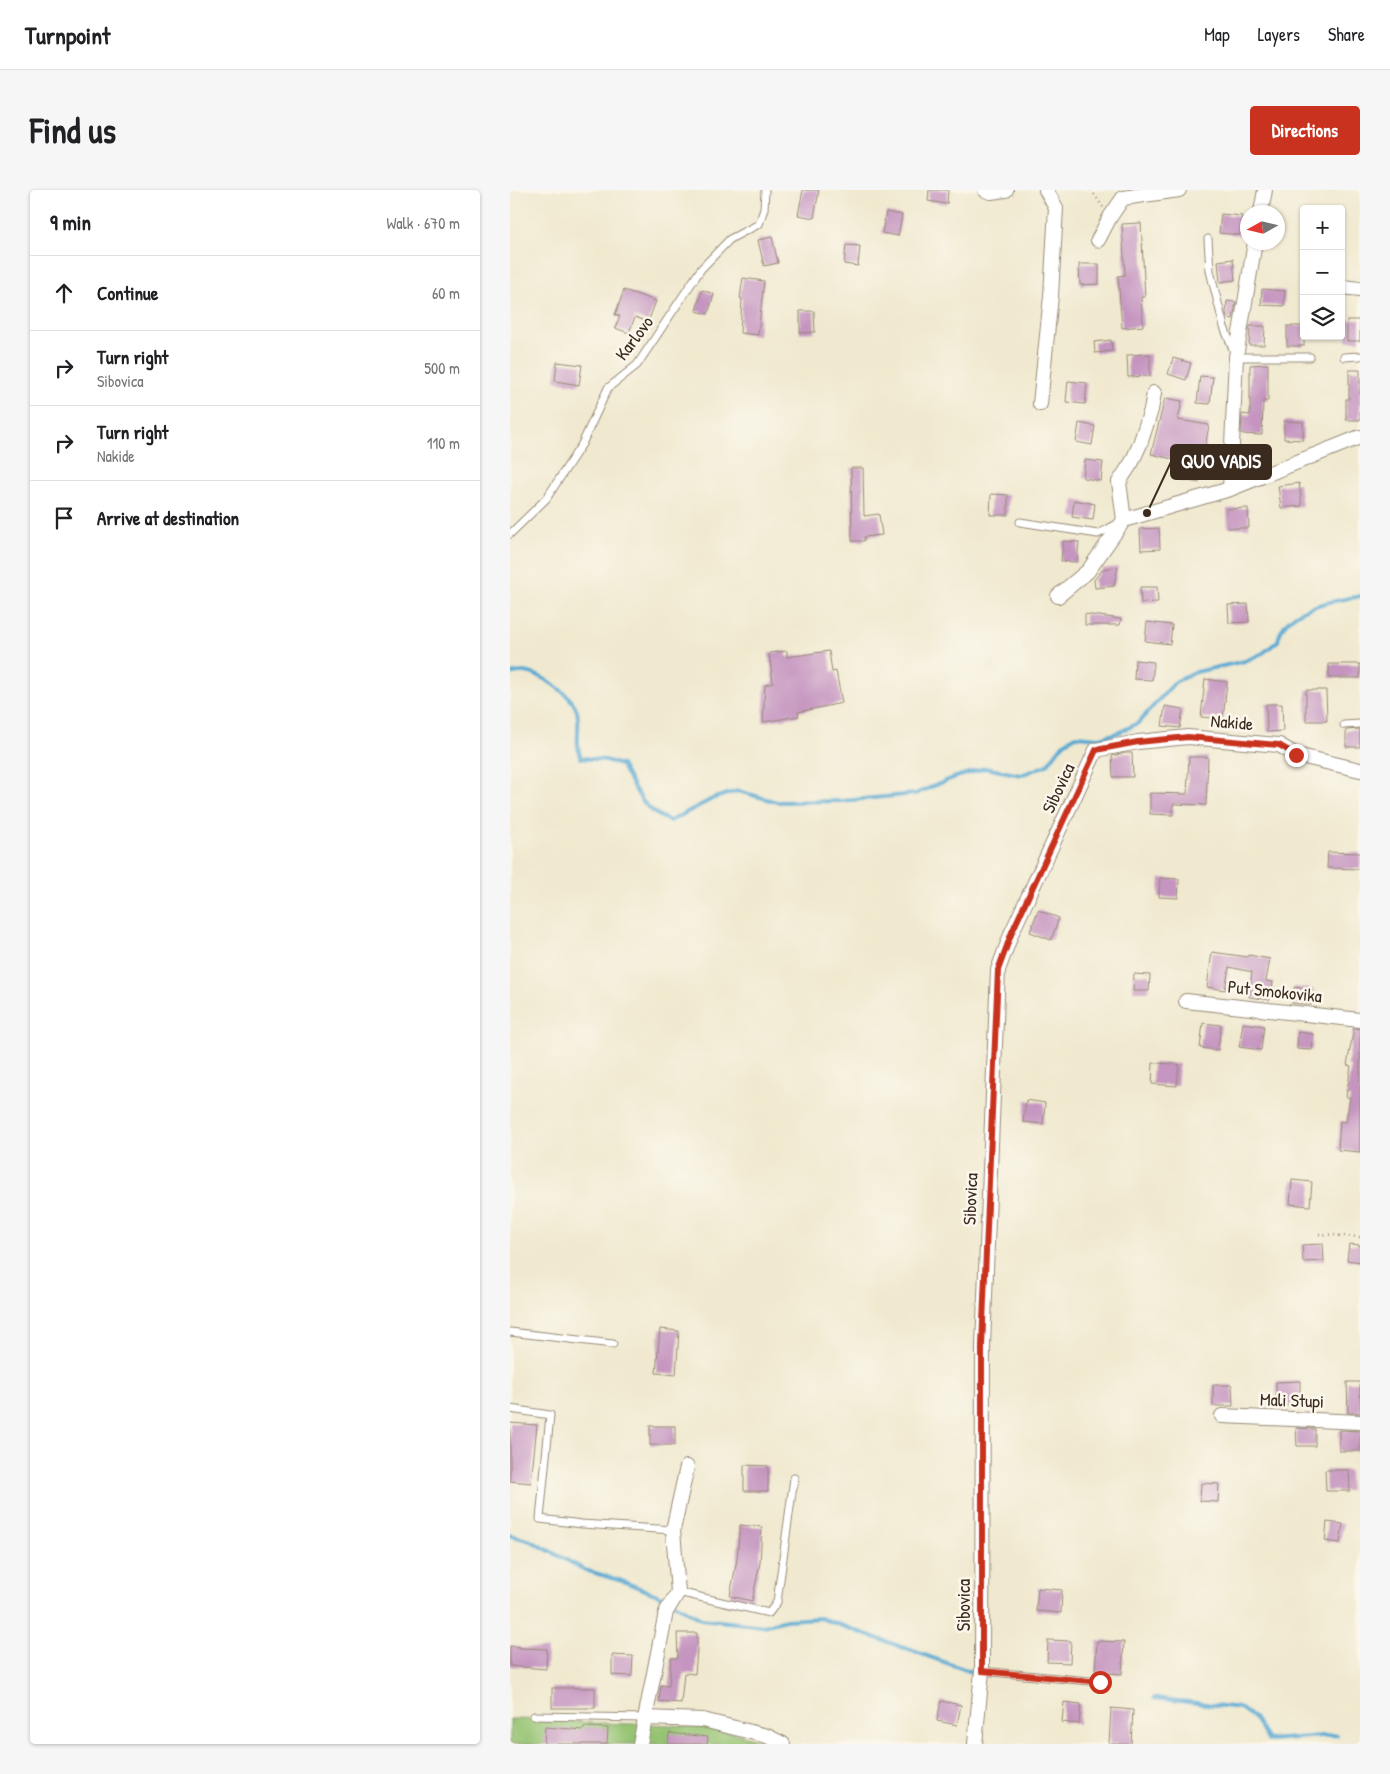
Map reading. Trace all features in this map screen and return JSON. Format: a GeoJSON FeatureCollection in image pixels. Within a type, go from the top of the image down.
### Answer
{"type":"FeatureCollection","features":[{"type":"Feature","properties":{"kind":"street"},"geometry":{"type":"LineString","coordinates":[[985,190],[992,192],[1006,190]]}},
{"type":"Feature","properties":{"kind":"street"},"geometry":{"type":"LineString","coordinates":[[1040,404],[1051,296],[1056,208],[1046,190]]}},
{"type":"Feature","properties":{"kind":"street"},"geometry":{"type":"LineString","coordinates":[[1098,240],[1123,198],[1179,190]]}},
{"type":"Feature","properties":{"kind":"street"},"geometry":{"type":"LineString","coordinates":[[1262,205],[1265,190]]}},
{"type":"Feature","properties":{"kind":"street"},"geometry":{"type":"LineString","coordinates":[[1230,489],[1236,357],[1254,250]]}},
{"type":"Feature","properties":{"kind":"street"},"geometry":{"type":"LineString","coordinates":[[1345,288],[1360,290]]}},
{"type":"Feature","properties":{"kind":"street"},"geometry":{"type":"LineString","coordinates":[[1124,520],[1119,482],[1132,462],[1140,444],[1151,410],[1154,393]]}},
{"type":"Feature","properties":{"kind":"street"},"geometry":{"type":"LineString","coordinates":[[1058,596],[1088,571],[1124,520],[1230,489],[1360,437]]}},
{"type":"Feature","properties":{"kind":"street","name":"Nakide"},"geometry":{"type":"LineString","coordinates":[[1096,750],[1138,742],[1188,737],[1279,745],[1296,755],[1360,770]]}},
{"type":"Feature","properties":{"kind":"street","name":"Sibovica"},"geometry":{"type":"LineString","coordinates":[[975,1744],[982,1671],[982,1346],[998,970],[1012,932],[1096,750]]}},
{"type":"Feature","properties":{"kind":"street","name":"Put Smokovika"},"geometry":{"type":"LineString","coordinates":[[1186,1001],[1360,1020]]}},
{"type":"Feature","properties":{"kind":"street","name":"Mali Stupi"},"geometry":{"type":"LineString","coordinates":[[1222,1416],[1360,1422]]}},
{"type":"Feature","properties":{"kind":"street"},"geometry":{"type":"LineString","coordinates":[[640,1744],[666,1612],[678,1592],[673,1530],[687,1467]]}},
{"type":"Feature","properties":{"kind":"street"},"geometry":{"type":"LineString","coordinates":[[646,1718],[703,1720],[783,1744]]}},
{"type":"Feature","properties":{"kind":"lane","name":"Karlovo"},"geometry":{"type":"LineString","coordinates":[[510,534],[546,498],[582,444],[608,388],[637,365],[700,269],[730,239],[759,224],[764,209],[765,190]]}},
{"type":"Feature","properties":{"kind":"lane"},"geometry":{"type":"LineString","coordinates":[[1208,239],[1210,271],[1224,327],[1236,357],[1310,357]]}},
{"type":"Feature","properties":{"kind":"lane"},"geometry":{"type":"LineString","coordinates":[[1344,357],[1360,356]]}},
{"type":"Feature","properties":{"kind":"lane"},"geometry":{"type":"LineString","coordinates":[[1020,522],[1098,534],[1124,520]]}},
{"type":"Feature","properties":{"kind":"lane"},"geometry":{"type":"LineString","coordinates":[[1344,725],[1360,724]]}},
{"type":"Feature","properties":{"kind":"lane"},"geometry":{"type":"LineString","coordinates":[[510,1332],[613,1344]]}},
{"type":"Feature","properties":{"kind":"lane"},"geometry":{"type":"LineString","coordinates":[[510,1410],[550,1415],[540,1519],[673,1530]]}},
{"type":"Feature","properties":{"kind":"lane"},"geometry":{"type":"LineString","coordinates":[[678,1592],[769,1613],[777,1602],[794,1478]]}},
{"type":"Feature","properties":{"kind":"lane"},"geometry":{"type":"LineString","coordinates":[[982,1671],[1100,1682]]}},
{"type":"Feature","properties":{"kind":"lane"},"geometry":{"type":"LineString","coordinates":[[534,1716],[646,1718]]}},
{"type":"Feature","properties":{"kind":"path"},"geometry":{"type":"LineString","coordinates":[[1091,190],[1110,217]]}},
{"type":"Feature","properties":{"kind":"path"},"geometry":{"type":"LineString","coordinates":[[1319,1234],[1360,1236]]}},
{"type":"Feature","properties":{"kind":"green space"},"geometry":{"type":"Polygon","coordinates":[[[510,1719],[683,1726],[718,1730],[771,1744],[510,1744],[510,1719]]]}},
{"type":"Feature","properties":{"kind":"building"},"geometry":{"type":"Polygon","coordinates":[[[803,190],[819,190],[814,218],[798,215],[803,190]]]}},
{"type":"Feature","properties":{"kind":"building"},"geometry":{"type":"Polygon","coordinates":[[[929,190],[948,190],[947,204],[928,201],[929,190]]]}},
{"type":"Feature","properties":{"kind":"building"},"geometry":{"type":"Polygon","coordinates":[[[886,212],[902,215],[898,236],[882,233],[886,212]]]}},
{"type":"Feature","properties":{"kind":"building"},"geometry":{"type":"Polygon","coordinates":[[[1221,214],[1240,216],[1240,235],[1219,233],[1221,214]]]}},
{"type":"Feature","properties":{"kind":"building"},"geometry":{"type":"Polygon","coordinates":[[[1141,223],[1145,297],[1141,297],[1143,326],[1122,328],[1118,276],[1125,275],[1122,224],[1141,223]]]}},
{"type":"Feature","properties":{"kind":"building"},"geometry":{"type":"Polygon","coordinates":[[[772,237],[778,263],[764,266],[758,240],[772,237]]]}},
{"type":"Feature","properties":{"kind":"building"},"geometry":{"type":"Polygon","coordinates":[[[846,245],[860,246],[858,266],[844,264],[846,245]]]}},
{"type":"Feature","properties":{"kind":"building"},"geometry":{"type":"Polygon","coordinates":[[[1233,259],[1235,280],[1220,282],[1218,261],[1233,259]]]}},
{"type":"Feature","properties":{"kind":"building"},"geometry":{"type":"Polygon","coordinates":[[[1079,264],[1099,264],[1099,284],[1080,285],[1079,264]]]}},
{"type":"Feature","properties":{"kind":"building"},"geometry":{"type":"Polygon","coordinates":[[[743,278],[764,281],[758,335],[740,333],[742,299],[740,298],[743,278]]]}},
{"type":"Feature","properties":{"kind":"building"},"geometry":{"type":"Polygon","coordinates":[[[1262,289],[1285,291],[1284,306],[1261,305],[1262,289]]]}},
{"type":"Feature","properties":{"kind":"building"},"geometry":{"type":"Polygon","coordinates":[[[624,290],[656,301],[648,322],[635,317],[629,333],[615,328],[620,316],[615,315],[624,290]]]}},
{"type":"Feature","properties":{"kind":"building"},"geometry":{"type":"Polygon","coordinates":[[[702,290],[714,294],[708,314],[696,311],[702,290]]]}},
{"type":"Feature","properties":{"kind":"building"},"geometry":{"type":"Polygon","coordinates":[[[1227,301],[1236,302],[1233,319],[1227,318],[1227,301]]]}},
{"type":"Feature","properties":{"kind":"building"},"geometry":{"type":"Polygon","coordinates":[[[800,311],[814,311],[815,332],[800,333],[800,311]]]}},
{"type":"Feature","properties":{"kind":"building"},"geometry":{"type":"Polygon","coordinates":[[[1347,320],[1360,320],[1360,341],[1347,341],[1347,320]]]}},
{"type":"Feature","properties":{"kind":"building"},"geometry":{"type":"Polygon","coordinates":[[[1250,326],[1265,326],[1264,345],[1249,345],[1250,326]]]}},
{"type":"Feature","properties":{"kind":"building"},"geometry":{"type":"Polygon","coordinates":[[[1287,326],[1300,326],[1300,340],[1304,340],[1304,346],[1287,346],[1287,326]]]}},
{"type":"Feature","properties":{"kind":"building"},"geometry":{"type":"Polygon","coordinates":[[[1111,340],[1112,351],[1095,353],[1094,342],[1111,340]]]}},
{"type":"Feature","properties":{"kind":"building"},"geometry":{"type":"Polygon","coordinates":[[[1150,354],[1150,376],[1128,377],[1127,355],[1150,354]]]}},
{"type":"Feature","properties":{"kind":"building"},"geometry":{"type":"Polygon","coordinates":[[[1173,358],[1191,363],[1186,380],[1168,374],[1173,358]]]}},
{"type":"Feature","properties":{"kind":"building"},"geometry":{"type":"Polygon","coordinates":[[[557,362],[582,365],[579,385],[555,381],[557,362]]]}},
{"type":"Feature","properties":{"kind":"building"},"geometry":{"type":"Polygon","coordinates":[[[1268,364],[1268,401],[1263,401],[1262,435],[1241,434],[1242,414],[1250,415],[1250,365],[1268,364]]]}},
{"type":"Feature","properties":{"kind":"building"},"geometry":{"type":"Polygon","coordinates":[[[1349,370],[1360,370],[1360,420],[1346,420],[1346,399],[1349,399],[1349,370]]]}},
{"type":"Feature","properties":{"kind":"building"},"geometry":{"type":"Polygon","coordinates":[[[1200,376],[1213,377],[1210,404],[1197,403],[1200,376]]]}},
{"type":"Feature","properties":{"kind":"building"},"geometry":{"type":"Polygon","coordinates":[[[1068,381],[1087,383],[1085,404],[1066,402],[1068,381]]]}},
{"type":"Feature","properties":{"kind":"building"},"geometry":{"type":"Polygon","coordinates":[[[1165,398],[1182,401],[1178,420],[1209,425],[1199,483],[1182,480],[1185,462],[1151,454],[1165,398]]]}},
{"type":"Feature","properties":{"kind":"building"},"geometry":{"type":"Polygon","coordinates":[[[1284,421],[1303,422],[1303,440],[1284,439],[1284,421]]]}},
{"type":"Feature","properties":{"kind":"building"},"geometry":{"type":"Polygon","coordinates":[[[1079,423],[1095,426],[1092,445],[1076,442],[1079,423]]]}},
{"type":"Feature","properties":{"kind":"building"},"geometry":{"type":"Polygon","coordinates":[[[1085,460],[1103,462],[1101,481],[1083,478],[1085,460]]]}},
{"type":"Feature","properties":{"kind":"building"},"geometry":{"type":"Polygon","coordinates":[[[851,468],[863,468],[864,516],[879,514],[882,535],[864,537],[864,541],[852,541],[851,468]]]}},
{"type":"Feature","properties":{"kind":"building"},"geometry":{"type":"Polygon","coordinates":[[[1299,483],[1302,506],[1281,508],[1278,486],[1299,483]]]}},
{"type":"Feature","properties":{"kind":"building"},"geometry":{"type":"Polygon","coordinates":[[[991,494],[1008,495],[1008,515],[990,515],[991,494]]]}},
{"type":"Feature","properties":{"kind":"building"},"geometry":{"type":"Polygon","coordinates":[[[1074,500],[1095,504],[1093,520],[1072,517],[1074,500]]]}},
{"type":"Feature","properties":{"kind":"building"},"geometry":{"type":"Polygon","coordinates":[[[1248,508],[1249,528],[1228,528],[1227,509],[1248,508]]]}},
{"type":"Feature","properties":{"kind":"building"},"geometry":{"type":"Polygon","coordinates":[[[1159,528],[1160,549],[1141,550],[1140,529],[1159,528]]]}},
{"type":"Feature","properties":{"kind":"building"},"geometry":{"type":"Polygon","coordinates":[[[1063,541],[1079,542],[1077,562],[1061,561],[1063,541]]]}},
{"type":"Feature","properties":{"kind":"building"},"geometry":{"type":"Polygon","coordinates":[[[1118,567],[1114,586],[1095,588],[1094,580],[1103,569],[1118,567]]]}},
{"type":"Feature","properties":{"kind":"building"},"geometry":{"type":"Polygon","coordinates":[[[1140,587],[1157,587],[1158,602],[1141,603],[1140,587]]]}},
{"type":"Feature","properties":{"kind":"building"},"geometry":{"type":"Polygon","coordinates":[[[1248,604],[1249,622],[1229,623],[1228,605],[1248,604]]]}},
{"type":"Feature","properties":{"kind":"building"},"geometry":{"type":"Polygon","coordinates":[[[1085,614],[1121,619],[1120,625],[1085,625],[1085,614]]]}},
{"type":"Feature","properties":{"kind":"building"},"geometry":{"type":"Polygon","coordinates":[[[1147,622],[1172,625],[1170,644],[1145,641],[1147,622]]]}},
{"type":"Feature","properties":{"kind":"building"},"geometry":{"type":"Polygon","coordinates":[[[787,651],[787,657],[829,651],[832,672],[836,671],[842,703],[798,712],[799,716],[763,722],[765,685],[773,683],[769,653],[787,651]]]}},
{"type":"Feature","properties":{"kind":"building"},"geometry":{"type":"Polygon","coordinates":[[[1135,660],[1154,662],[1152,680],[1134,679],[1135,660]]]}},
{"type":"Feature","properties":{"kind":"building"},"geometry":{"type":"Polygon","coordinates":[[[1329,664],[1360,664],[1360,678],[1329,678],[1329,664]]]}},
{"type":"Feature","properties":{"kind":"building"},"geometry":{"type":"Polygon","coordinates":[[[1205,679],[1227,682],[1223,719],[1201,717],[1205,679]]]}},
{"type":"Feature","properties":{"kind":"building"},"geometry":{"type":"Polygon","coordinates":[[[1306,690],[1326,690],[1327,721],[1306,721],[1306,690]]]}},
{"type":"Feature","properties":{"kind":"building"},"geometry":{"type":"Polygon","coordinates":[[[1266,704],[1282,704],[1283,731],[1267,732],[1266,704]]]}},
{"type":"Feature","properties":{"kind":"building"},"geometry":{"type":"Polygon","coordinates":[[[1165,706],[1183,709],[1180,728],[1162,726],[1165,706]]]}},
{"type":"Feature","properties":{"kind":"building"},"geometry":{"type":"Polygon","coordinates":[[[1360,729],[1360,747],[1346,747],[1346,730],[1360,729]]]}},
{"type":"Feature","properties":{"kind":"building"},"geometry":{"type":"Polygon","coordinates":[[[1132,753],[1133,777],[1113,777],[1112,756],[1132,753]]]}},
{"type":"Feature","properties":{"kind":"building"},"geometry":{"type":"Polygon","coordinates":[[[1189,757],[1208,757],[1206,805],[1173,804],[1173,815],[1150,814],[1150,793],[1187,794],[1189,757]]]}},
{"type":"Feature","properties":{"kind":"building"},"geometry":{"type":"Polygon","coordinates":[[[1328,852],[1360,853],[1360,869],[1327,868],[1328,852]]]}},
{"type":"Feature","properties":{"kind":"building"},"geometry":{"type":"Polygon","coordinates":[[[1160,878],[1179,879],[1178,898],[1159,897],[1160,878]]]}},
{"type":"Feature","properties":{"kind":"building"},"geometry":{"type":"Polygon","coordinates":[[[1038,910],[1059,918],[1051,940],[1030,932],[1038,910]]]}},
{"type":"Feature","properties":{"kind":"building"},"geometry":{"type":"Polygon","coordinates":[[[1212,952],[1270,959],[1266,981],[1273,982],[1270,1000],[1249,997],[1252,972],[1229,967],[1225,990],[1207,987],[1212,952]]]}},
{"type":"Feature","properties":{"kind":"building"},"geometry":{"type":"Polygon","coordinates":[[[1134,974],[1150,975],[1149,991],[1133,991],[1134,974]]]}},
{"type":"Feature","properties":{"kind":"building"},"geometry":{"type":"Polygon","coordinates":[[[1294,987],[1313,989],[1311,1005],[1292,1003],[1294,987]]]}},
{"type":"Feature","properties":{"kind":"building"},"geometry":{"type":"Polygon","coordinates":[[[1203,1023],[1221,1025],[1218,1050],[1200,1048],[1203,1023]]]}},
{"type":"Feature","properties":{"kind":"building"},"geometry":{"type":"Polygon","coordinates":[[[1243,1023],[1264,1026],[1261,1050],[1239,1047],[1243,1023]]]}},
{"type":"Feature","properties":{"kind":"building"},"geometry":{"type":"Polygon","coordinates":[[[1354,1028],[1360,1029],[1360,1152],[1338,1150],[1340,1121],[1346,1122],[1350,1097],[1346,1097],[1351,1066],[1347,1065],[1354,1028]]]}},
{"type":"Feature","properties":{"kind":"building"},"geometry":{"type":"Polygon","coordinates":[[[1298,1032],[1313,1034],[1312,1050],[1297,1049],[1298,1032]]]}},
{"type":"Feature","properties":{"kind":"building"},"geometry":{"type":"Polygon","coordinates":[[[1153,1063],[1179,1064],[1177,1086],[1152,1084],[1153,1063]]]}},
{"type":"Feature","properties":{"kind":"building"},"geometry":{"type":"Polygon","coordinates":[[[1026,1100],[1045,1103],[1043,1124],[1023,1122],[1026,1100]]]}},
{"type":"Feature","properties":{"kind":"building"},"geometry":{"type":"Polygon","coordinates":[[[1292,1180],[1312,1182],[1310,1206],[1290,1204],[1292,1180]]]}},
{"type":"Feature","properties":{"kind":"building"},"geometry":{"type":"Polygon","coordinates":[[[1323,1244],[1324,1261],[1303,1262],[1302,1245],[1323,1244]]]}},
{"type":"Feature","properties":{"kind":"building"},"geometry":{"type":"Polygon","coordinates":[[[1349,1244],[1360,1245],[1360,1262],[1347,1260],[1349,1244]]]}},
{"type":"Feature","properties":{"kind":"building"},"geometry":{"type":"Polygon","coordinates":[[[660,1329],[679,1331],[676,1375],[656,1373],[660,1329]]]}},
{"type":"Feature","properties":{"kind":"building"},"geometry":{"type":"Polygon","coordinates":[[[1300,1381],[1300,1405],[1277,1406],[1276,1382],[1300,1381]]]}},
{"type":"Feature","properties":{"kind":"building"},"geometry":{"type":"Polygon","coordinates":[[[1347,1382],[1360,1382],[1360,1413],[1348,1413],[1347,1382]]]}},
{"type":"Feature","properties":{"kind":"building"},"geometry":{"type":"Polygon","coordinates":[[[1213,1385],[1232,1385],[1233,1406],[1213,1406],[1213,1385]]]}},
{"type":"Feature","properties":{"kind":"building"},"geometry":{"type":"Polygon","coordinates":[[[510,1423],[537,1425],[531,1483],[510,1481],[510,1423]]]}},
{"type":"Feature","properties":{"kind":"building"},"geometry":{"type":"Polygon","coordinates":[[[650,1426],[675,1426],[675,1445],[650,1445],[650,1426]]]}},
{"type":"Feature","properties":{"kind":"building"},"geometry":{"type":"Polygon","coordinates":[[[1296,1428],[1315,1429],[1315,1446],[1297,1446],[1296,1428]]]}},
{"type":"Feature","properties":{"kind":"building"},"geometry":{"type":"Polygon","coordinates":[[[1339,1430],[1360,1431],[1360,1451],[1339,1451],[1339,1430]]]}},
{"type":"Feature","properties":{"kind":"building"},"geometry":{"type":"Polygon","coordinates":[[[744,1465],[768,1466],[768,1491],[744,1491],[744,1465]]]}},
{"type":"Feature","properties":{"kind":"building"},"geometry":{"type":"Polygon","coordinates":[[[1325,1470],[1349,1470],[1350,1491],[1326,1491],[1325,1470]]]}},
{"type":"Feature","properties":{"kind":"building"},"geometry":{"type":"Polygon","coordinates":[[[1201,1483],[1219,1484],[1218,1502],[1200,1501],[1201,1483]]]}},
{"type":"Feature","properties":{"kind":"building"},"geometry":{"type":"Polygon","coordinates":[[[1327,1522],[1343,1524],[1340,1543],[1325,1541],[1327,1522]]]}},
{"type":"Feature","properties":{"kind":"building"},"geometry":{"type":"Polygon","coordinates":[[[740,1525],[762,1527],[760,1563],[752,1601],[730,1596],[737,1559],[740,1525]]]}},
{"type":"Feature","properties":{"kind":"building"},"geometry":{"type":"Polygon","coordinates":[[[1038,1588],[1062,1590],[1061,1613],[1036,1611],[1038,1588]]]}},
{"type":"Feature","properties":{"kind":"building"},"geometry":{"type":"Polygon","coordinates":[[[677,1633],[697,1633],[695,1674],[684,1673],[681,1703],[659,1701],[661,1685],[669,1686],[671,1658],[678,1658],[677,1633]]]}},
{"type":"Feature","properties":{"kind":"building"},"geometry":{"type":"Polygon","coordinates":[[[1048,1640],[1071,1641],[1070,1663],[1047,1662],[1048,1640]]]}},
{"type":"Feature","properties":{"kind":"building"},"geometry":{"type":"Polygon","coordinates":[[[1097,1641],[1124,1642],[1122,1674],[1095,1672],[1097,1641]]]}},
{"type":"Feature","properties":{"kind":"building"},"geometry":{"type":"Polygon","coordinates":[[[510,1646],[547,1649],[546,1669],[510,1666],[510,1646]]]}},
{"type":"Feature","properties":{"kind":"building"},"geometry":{"type":"Polygon","coordinates":[[[612,1655],[633,1656],[632,1676],[612,1675],[612,1655]]]}},
{"type":"Feature","properties":{"kind":"building"},"geometry":{"type":"Polygon","coordinates":[[[552,1688],[595,1688],[595,1708],[552,1708],[552,1688]]]}},
{"type":"Feature","properties":{"kind":"building"},"geometry":{"type":"Polygon","coordinates":[[[941,1701],[961,1705],[957,1725],[937,1721],[941,1701]]]}},
{"type":"Feature","properties":{"kind":"building"},"geometry":{"type":"Polygon","coordinates":[[[1064,1702],[1081,1704],[1079,1724],[1062,1722],[1064,1702]]]}},
{"type":"Feature","properties":{"kind":"building"},"geometry":{"type":"Polygon","coordinates":[[[1111,1708],[1133,1710],[1131,1744],[1109,1744],[1111,1708]]]}},
{"type":"Feature","properties":{"kind":"building"},"geometry":{"type":"Polygon","coordinates":[[[545,1727],[583,1730],[584,1727],[608,1728],[607,1744],[544,1744],[545,1727]]]}},
{"type":"Feature","properties":{"kind":"building"},"geometry":{"type":"Polygon","coordinates":[[[669,1733],[708,1737],[707,1744],[668,1744],[669,1733]]]}},
{"type":"Feature","properties":{"kind":"waterway"},"geometry":{"type":"LineString","coordinates":[[510,674],[529,673],[546,680],[562,691],[574,704],[577,711],[578,745],[581,758],[605,760],[621,765],[646,805],[670,821],[714,798],[738,791],[777,802],[842,801],[915,794],[953,778],[985,768],[1021,775],[1047,765],[1064,743],[1076,736],[1100,738],[1120,732],[1138,723],[1175,682],[1196,672],[1245,661],[1263,653],[1278,641],[1282,629],[1289,620],[1299,613],[1323,604],[1360,596]]}},
{"type":"Feature","properties":{"kind":"waterway"},"geometry":{"type":"LineString","coordinates":[[510,1535],[531,1541],[585,1570],[622,1581],[669,1601]]}},
{"type":"Feature","properties":{"kind":"waterway"},"geometry":{"type":"LineString","coordinates":[[675,1604],[701,1619],[764,1626],[785,1620],[820,1618],[975,1673]]}},
{"type":"Feature","properties":{"kind":"waterway"},"geometry":{"type":"LineString","coordinates":[[1154,1698],[1240,1708],[1255,1719],[1268,1740],[1337,1735]]}},
{"type":"Feature","properties":{"kind":"place","name":"QUO VADIS"},"geometry":{"type":"Point","coordinates":[1147,513]}},
{"type":"Feature","properties":{"kind":"route"},"geometry":{"type":"LineString","coordinates":[[1100,1682],[982,1671],[982,1346],[998,970],[1012,932],[1096,750],[1138,742],[1188,737],[1279,745],[1296,755]]}}]}
